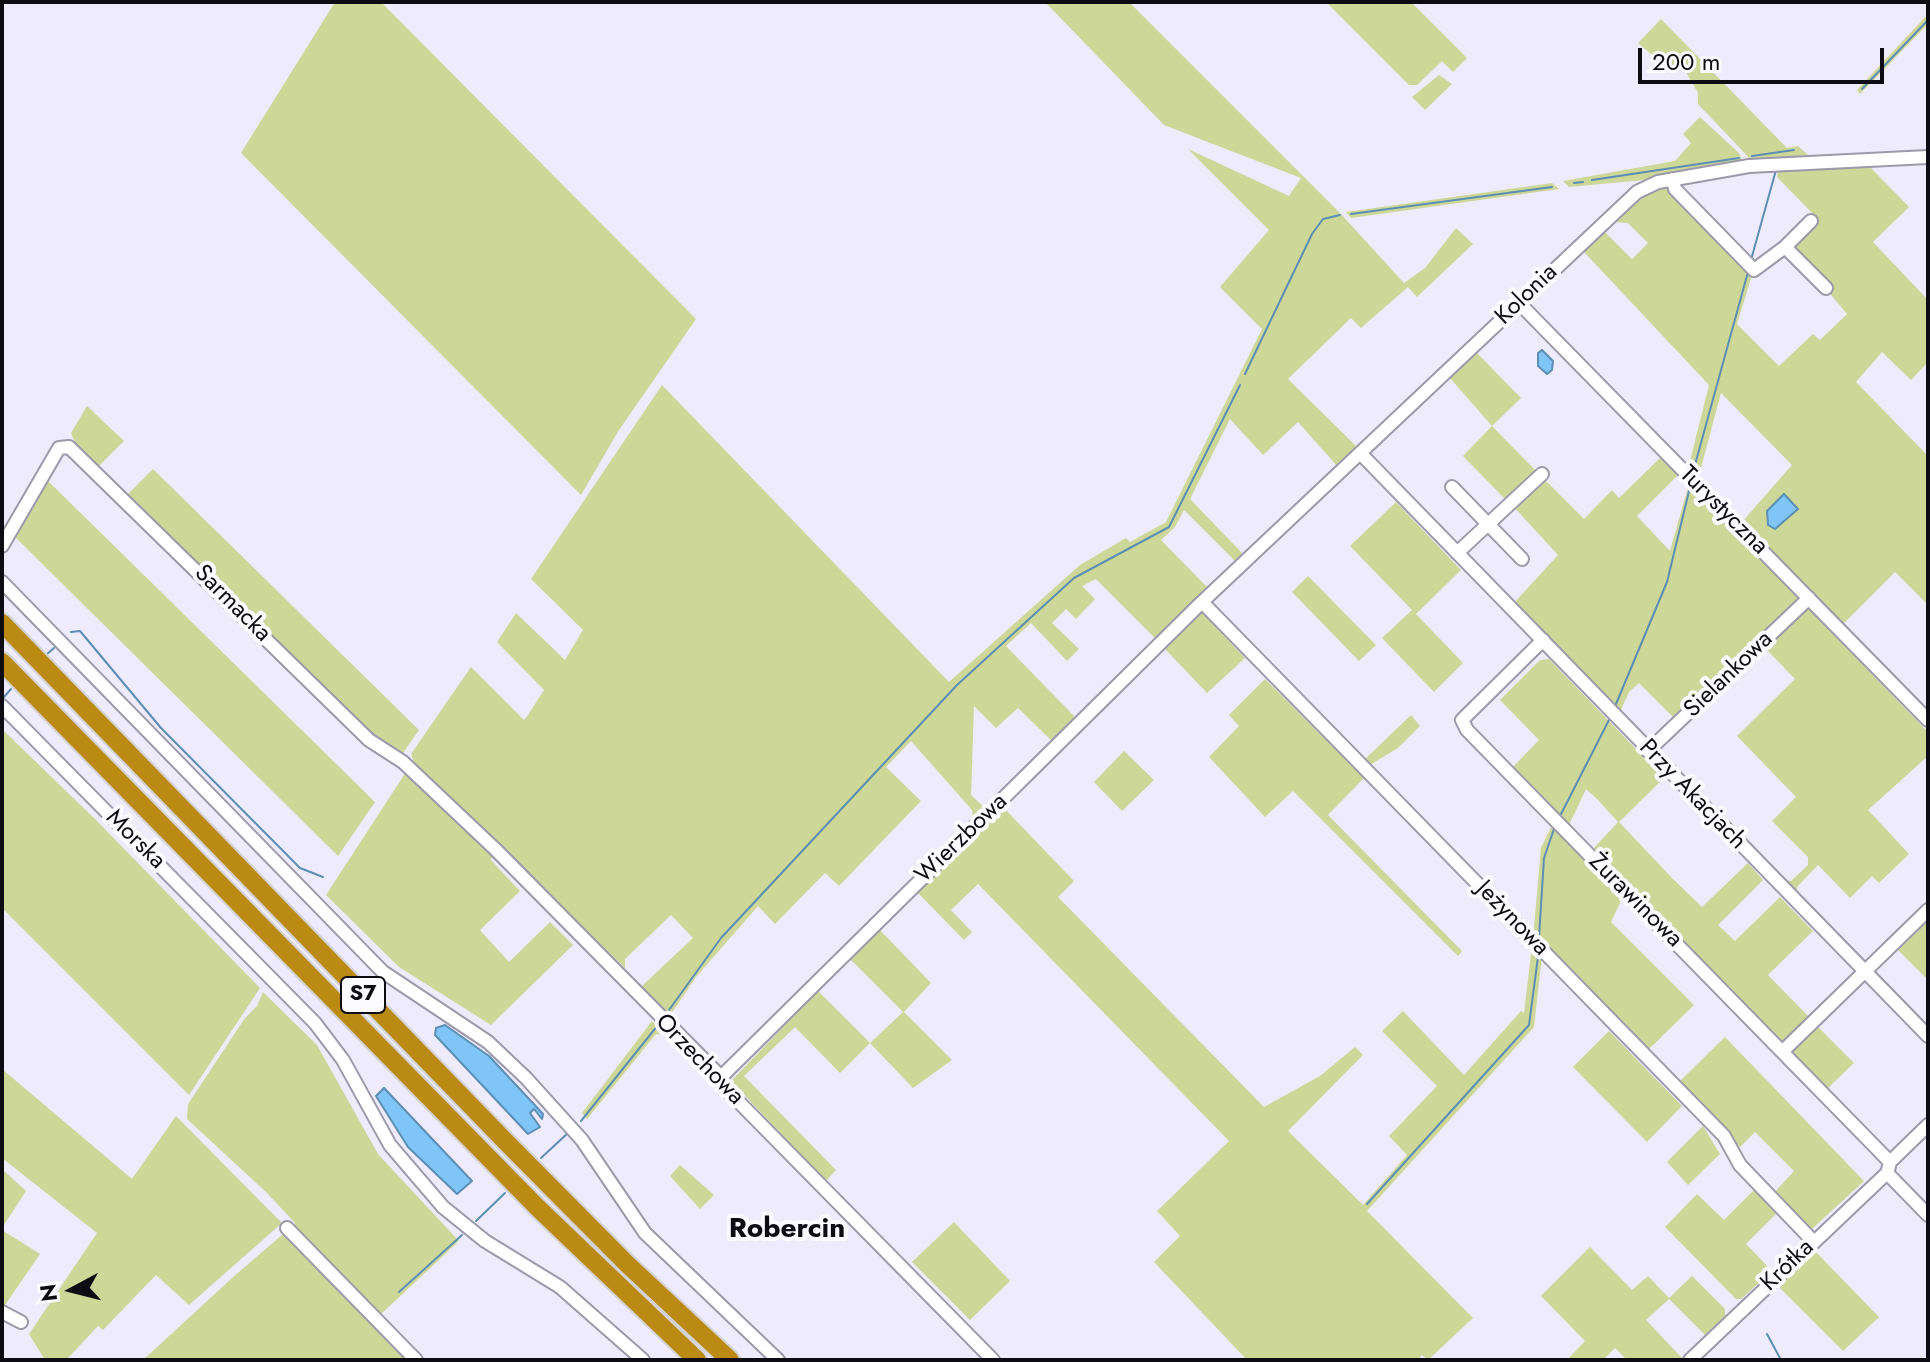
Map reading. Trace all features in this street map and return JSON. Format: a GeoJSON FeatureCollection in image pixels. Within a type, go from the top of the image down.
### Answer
{"type":"FeatureCollection","features":[{"type":"Feature","properties":{"kind":"highway","name":"S7"},"geometry":{"type":"LineString","coordinates":[[2,623],[518,1155],[730,1360]]}},
{"type":"Feature","properties":{"kind":"highway","name":"S7"},"geometry":{"type":"LineString","coordinates":[[2,662],[538,1208],[697,1360]]}},
{"type":"Feature","properties":{"kind":"street","name":"Kolonia"},"geometry":{"type":"LineString","coordinates":[[1202,602],[1637,192],[1673,179],[1790,162],[1928,157]]}},
{"type":"Feature","properties":{"kind":"street"},"geometry":{"type":"LineString","coordinates":[[1673,179],[1675,189],[1752,268],[1759,269],[1811,221]]}},
{"type":"Feature","properties":{"kind":"street"},"geometry":{"type":"LineString","coordinates":[[1785,247],[1826,288]]}},
{"type":"Feature","properties":{"kind":"street","name":"Turystyczna"},"geometry":{"type":"LineString","coordinates":[[1519,303],[1928,720]]}},
{"type":"Feature","properties":{"kind":"street","name":"Sarmacka"},"geometry":{"type":"LineString","coordinates":[[2,546],[62,446],[69,447],[369,740],[403,762]]}},
{"type":"Feature","properties":{"kind":"street","name":"Przy Akacjach"},"geometry":{"type":"LineString","coordinates":[[1361,454],[1928,1036]]}},
{"type":"Feature","properties":{"kind":"street"},"geometry":{"type":"LineString","coordinates":[[1457,553],[1542,474]]}},
{"type":"Feature","properties":{"kind":"street"},"geometry":{"type":"LineString","coordinates":[[1452,487],[1522,559]]}},
{"type":"Feature","properties":{"kind":"street"},"geometry":{"type":"LineString","coordinates":[[2,582],[383,972],[488,1042],[526,1078],[582,1140],[645,1233],[778,1360]]}},
{"type":"Feature","properties":{"kind":"street","name":"Sielankowa"},"geometry":{"type":"LineString","coordinates":[[1648,751],[1809,598]]}},
{"type":"Feature","properties":{"kind":"street","name":"Wierzbowa"},"geometry":{"type":"LineString","coordinates":[[721,1077],[1202,602]]}},
{"type":"Feature","properties":{"kind":"street","name":"Jeżynowa"},"geometry":{"type":"LineString","coordinates":[[1202,602],[1724,1136],[1740,1165],[1813,1241]]}},
{"type":"Feature","properties":{"kind":"street","name":"Żurawinowa"},"geometry":{"type":"LineString","coordinates":[[1543,640],[1462,720],[1467,730],[1783,1051],[1928,1215]]}},
{"type":"Feature","properties":{"kind":"street","name":"Morska"},"geometry":{"type":"LineString","coordinates":[[2,706],[269,975],[326,1037],[390,1145],[435,1199],[485,1241],[560,1287],[643,1360]]}},
{"type":"Feature","properties":{"kind":"street","name":"Orzechowa"},"geometry":{"type":"LineString","coordinates":[[403,762],[495,849],[721,1077],[727,1090],[993,1360]]}},
{"type":"Feature","properties":{"kind":"street"},"geometry":{"type":"LineString","coordinates":[[1783,1051],[1928,910]]}},
{"type":"Feature","properties":{"kind":"street","name":"Krótka"},"geometry":{"type":"LineString","coordinates":[[1690,1360],[1888,1168],[1928,1125]]}},
{"type":"Feature","properties":{"kind":"street"},"geometry":{"type":"LineString","coordinates":[[287,1228],[416,1360]]}},
{"type":"Feature","properties":{"kind":"street"},"geometry":{"type":"LineString","coordinates":[[2,1312],[21,1322]]}},
{"type":"Feature","properties":{"kind":"green space"},"geometry":{"type":"Polygon","coordinates":[[[335,2],[381,2],[696,319],[619,430],[581,495],[241,153],[335,2]]]}},
{"type":"Feature","properties":{"kind":"green space"},"geometry":{"type":"Polygon","coordinates":[[[1045,2],[1129,2],[1340,213],[1404,283],[1425,268],[1456,228],[1473,244],[1417,297],[1408,287],[1361,328],[1351,318],[1288,379],[1358,448],[1338,467],[1298,422],[1263,455],[1230,419],[1190,499],[1243,554],[1235,561],[1184,510],[1175,527],[1161,540],[1210,590],[1158,641],[1096,579],[1082,586],[1095,599],[1076,619],[1066,609],[1052,623],[1079,649],[1067,661],[1031,623],[1006,646],[1076,718],[1053,742],[1018,708],[996,728],[974,706],[971,795],[985,808],[973,820],[972,810],[911,741],[886,767],[921,801],[839,886],[825,873],[775,924],[758,906],[696,977],[669,1017],[642,986],[693,938],[671,915],[625,959],[625,968],[414,762],[411,754],[471,667],[524,720],[528,715],[544,690],[497,642],[516,613],[565,660],[583,630],[531,579],[662,385],[949,682],[1080,565],[1126,538],[1130,542],[1166,522],[1262,329],[1220,287],[1269,230],[1188,149],[1289,196],[1301,178],[1164,125],[1045,2]]]}},
{"type":"Feature","properties":{"kind":"green space"},"geometry":{"type":"Polygon","coordinates":[[[1326,2],[1411,2],[1467,58],[1453,72],[1442,61],[1417,85],[1409,85],[1326,2]]]}},
{"type":"Feature","properties":{"kind":"green space"},"geometry":{"type":"Polygon","coordinates":[[[1928,14],[1928,24],[1860,94],[1857,90],[1928,14]]]}},
{"type":"Feature","properties":{"kind":"green space"},"geometry":{"type":"Polygon","coordinates":[[[1661,19],[1787,148],[1798,146],[1808,155],[1753,162],[1698,104],[1698,93],[1686,72],[1679,69],[1672,72],[1638,43],[1661,19]]]}},
{"type":"Feature","properties":{"kind":"green space"},"geometry":{"type":"Polygon","coordinates":[[[1439,75],[1452,84],[1425,110],[1412,97],[1439,75]]]}},
{"type":"Feature","properties":{"kind":"green space"},"geometry":{"type":"Polygon","coordinates":[[[1700,117],[1739,153],[1744,163],[1644,180],[1569,187],[1563,181],[1675,161],[1691,143],[1683,134],[1700,117]]]}},
{"type":"Feature","properties":{"kind":"green space"},"geometry":{"type":"Polygon","coordinates":[[[1870,167],[1909,207],[1873,242],[1928,300],[1928,362],[1911,380],[1882,352],[1856,382],[1928,456],[1928,605],[1895,572],[1843,624],[1742,522],[1792,465],[1721,393],[1698,479],[1688,469],[1709,385],[1584,252],[1604,231],[1632,259],[1648,243],[1628,223],[1613,222],[1649,193],[1658,188],[1667,189],[1753,272],[1737,324],[1779,366],[1813,334],[1820,340],[1847,314],[1791,247],[1817,218],[1777,177],[1779,168],[1870,167]]]}},
{"type":"Feature","properties":{"kind":"green space"},"geometry":{"type":"Polygon","coordinates":[[[1552,183],[1559,189],[1351,218],[1346,212],[1552,183]]]}},
{"type":"Feature","properties":{"kind":"green space"},"geometry":{"type":"Polygon","coordinates":[[[1476,352],[1521,398],[1492,426],[1450,378],[1476,352]]]}},
{"type":"Feature","properties":{"kind":"green space"},"geometry":{"type":"Polygon","coordinates":[[[87,406],[124,441],[98,467],[77,447],[71,433],[87,406]]]}},
{"type":"Feature","properties":{"kind":"green space"},"geometry":{"type":"Polygon","coordinates":[[[1492,426],[1536,471],[1505,499],[1463,456],[1492,426]]]}},
{"type":"Feature","properties":{"kind":"green space"},"geometry":{"type":"Polygon","coordinates":[[[1660,458],[1678,475],[1637,516],[1670,551],[1689,484],[1799,598],[1673,717],[1639,683],[1629,692],[1620,712],[1513,604],[1558,555],[1513,506],[1528,491],[1552,472],[1545,480],[1584,519],[1612,490],[1619,498],[1660,458]]]}},
{"type":"Feature","properties":{"kind":"green space"},"geometry":{"type":"Polygon","coordinates":[[[153,469],[419,730],[403,753],[383,747],[127,495],[153,469]]]}},
{"type":"Feature","properties":{"kind":"green space"},"geometry":{"type":"Polygon","coordinates":[[[45,478],[375,802],[338,856],[14,536],[45,478]]]}},
{"type":"Feature","properties":{"kind":"green space"},"geometry":{"type":"Polygon","coordinates":[[[1396,502],[1461,570],[1416,614],[1463,663],[1434,692],[1382,638],[1412,610],[1350,546],[1396,502]]]}},
{"type":"Feature","properties":{"kind":"green space"},"geometry":{"type":"Polygon","coordinates":[[[1308,576],[1376,645],[1359,661],[1292,592],[1308,576]]]}},
{"type":"Feature","properties":{"kind":"green space"},"geometry":{"type":"Polygon","coordinates":[[[1806,606],[1928,732],[1928,756],[1868,810],[1909,854],[1879,883],[1872,876],[1850,898],[1818,865],[1797,887],[1798,894],[1784,880],[1791,881],[1808,865],[1808,857],[1772,821],[1796,797],[1737,736],[1795,679],[1765,648],[1806,606]]]}},
{"type":"Feature","properties":{"kind":"green space"},"geometry":{"type":"Polygon","coordinates":[[[1202,613],[1245,658],[1207,693],[1165,649],[1202,613]]]}},
{"type":"Feature","properties":{"kind":"green space"},"geometry":{"type":"Polygon","coordinates":[[[1549,659],[1664,778],[1619,822],[1673,879],[1702,907],[1748,863],[1763,880],[1718,925],[1735,941],[1780,897],[1813,931],[1768,975],[1809,1017],[1784,1042],[1779,1042],[1592,850],[1618,822],[1598,800],[1586,789],[1569,825],[1511,769],[1539,740],[1500,700],[1540,660],[1549,659]]]}},
{"type":"Feature","properties":{"kind":"green space"},"geometry":{"type":"Polygon","coordinates":[[[1265,679],[1364,778],[1328,815],[1462,951],[1458,956],[1293,791],[1265,817],[1209,757],[1239,726],[1229,715],[1265,679]]]}},
{"type":"Feature","properties":{"kind":"green space"},"geometry":{"type":"Polygon","coordinates":[[[1411,715],[1420,726],[1398,748],[1368,766],[1363,761],[1411,715]]]}},
{"type":"Feature","properties":{"kind":"green space"},"geometry":{"type":"Polygon","coordinates":[[[2,729],[260,988],[189,1095],[2,908],[2,729]]]}},
{"type":"Feature","properties":{"kind":"green space"},"geometry":{"type":"Polygon","coordinates":[[[1124,751],[1154,780],[1122,811],[1094,782],[1124,751]]]}},
{"type":"Feature","properties":{"kind":"green space"},"geometry":{"type":"Polygon","coordinates":[[[406,772],[494,858],[490,859],[520,891],[480,930],[509,962],[550,922],[573,945],[491,1025],[399,967],[326,895],[406,772]]]}},
{"type":"Feature","properties":{"kind":"green space"},"geometry":{"type":"Polygon","coordinates":[[[1002,806],[1074,881],[1058,897],[1264,1107],[1320,1076],[1355,1047],[1363,1055],[1288,1131],[1363,1205],[1407,1155],[1389,1136],[1437,1086],[1382,1031],[1403,1011],[1464,1075],[1521,1011],[1524,1013],[1532,946],[1542,956],[1534,1027],[1367,1211],[1473,1318],[1428,1360],[1422,1355],[1417,1360],[1247,1360],[1154,1262],[1180,1236],[1157,1211],[1229,1141],[978,884],[951,910],[972,932],[964,940],[918,893],[1002,806]]]}},
{"type":"Feature","properties":{"kind":"green space"},"geometry":{"type":"Polygon","coordinates":[[[1552,825],[1622,899],[1611,922],[1694,1005],[1646,1052],[1533,938],[1541,848],[1552,825]]]}},
{"type":"Feature","properties":{"kind":"green space"},"geometry":{"type":"Polygon","coordinates":[[[1928,921],[1928,980],[1898,950],[1928,921]]]}},
{"type":"Feature","properties":{"kind":"green space"},"geometry":{"type":"Polygon","coordinates":[[[880,930],[931,983],[904,1012],[952,1060],[913,1088],[870,1043],[903,1012],[850,959],[880,930]]]}},
{"type":"Feature","properties":{"kind":"green space"},"geometry":{"type":"Polygon","coordinates":[[[818,991],[870,1043],[840,1073],[795,1027],[744,1076],[836,1170],[826,1181],[731,1081],[818,991]]]}},
{"type":"Feature","properties":{"kind":"green space"},"geometry":{"type":"Polygon","coordinates":[[[263,992],[317,1045],[378,1154],[459,1241],[379,1316],[292,1227],[295,1223],[267,1193],[187,1119],[188,1104],[245,1018],[257,1006],[263,992]]]}},
{"type":"Feature","properties":{"kind":"green space"},"geometry":{"type":"Polygon","coordinates":[[[652,1021],[665,1035],[656,1034],[587,1119],[582,1113],[652,1021]]]}},
{"type":"Feature","properties":{"kind":"green space"},"geometry":{"type":"Polygon","coordinates":[[[1818,1027],[1854,1063],[1826,1090],[1794,1057],[1794,1049],[1818,1027]]]}},
{"type":"Feature","properties":{"kind":"green space"},"geometry":{"type":"Polygon","coordinates":[[[1609,1031],[1682,1106],[1647,1142],[1573,1067],[1609,1031]]]}},
{"type":"Feature","properties":{"kind":"green space"},"geometry":{"type":"Polygon","coordinates":[[[1725,1037],[1864,1181],[1812,1229],[1773,1194],[1794,1171],[1755,1132],[1740,1147],[1677,1084],[1725,1037]]]}},
{"type":"Feature","properties":{"kind":"green space"},"geometry":{"type":"Polygon","coordinates":[[[2,1069],[132,1179],[176,1116],[282,1223],[189,1305],[156,1275],[103,1330],[98,1326],[66,1360],[45,1360],[29,1334],[97,1233],[2,1158],[2,1069]]]}},
{"type":"Feature","properties":{"kind":"green space"},"geometry":{"type":"Polygon","coordinates":[[[1703,1126],[1720,1154],[1688,1185],[1667,1162],[1703,1126]]]}},
{"type":"Feature","properties":{"kind":"green space"},"geometry":{"type":"Polygon","coordinates":[[[680,1165],[714,1195],[700,1209],[670,1176],[680,1165]]]}},
{"type":"Feature","properties":{"kind":"green space"},"geometry":{"type":"Polygon","coordinates":[[[2,1169],[26,1191],[2,1228],[2,1169]]]}},
{"type":"Feature","properties":{"kind":"green space"},"geometry":{"type":"Polygon","coordinates":[[[1755,1189],[1779,1211],[1746,1244],[1772,1271],[1741,1299],[1736,1299],[1665,1227],[1697,1194],[1724,1220],[1755,1189]]]}},
{"type":"Feature","properties":{"kind":"green space"},"geometry":{"type":"Polygon","coordinates":[[[954,1222],[1010,1281],[970,1320],[912,1262],[954,1222]]]}},
{"type":"Feature","properties":{"kind":"green space"},"geometry":{"type":"Polygon","coordinates":[[[2,1230],[40,1254],[3,1308],[2,1308],[2,1230]]]}},
{"type":"Feature","properties":{"kind":"green space"},"geometry":{"type":"Polygon","coordinates":[[[289,1233],[409,1360],[143,1360],[232,1278],[283,1234],[289,1233]]]}},
{"type":"Feature","properties":{"kind":"green space"},"geometry":{"type":"Polygon","coordinates":[[[1590,1247],[1632,1290],[1648,1276],[1669,1298],[1692,1276],[1725,1309],[1725,1316],[1705,1335],[1669,1299],[1646,1320],[1682,1358],[1680,1360],[1627,1360],[1615,1348],[1603,1360],[1567,1360],[1585,1341],[1541,1296],[1590,1247]]]}},
{"type":"Feature","properties":{"kind":"green space"},"geometry":{"type":"Polygon","coordinates":[[[1814,1250],[1879,1317],[1843,1351],[1775,1283],[1814,1250]]]}},
{"type":"Feature","properties":{"kind":"water"},"geometry":{"type":"Polygon","coordinates":[[[1542,350],[1553,361],[1552,370],[1547,374],[1538,366],[1538,353],[1542,350]]]}},
{"type":"Feature","properties":{"kind":"water"},"geometry":{"type":"Polygon","coordinates":[[[1784,494],[1798,509],[1775,529],[1768,525],[1767,511],[1784,494]]]}},
{"type":"Feature","properties":{"kind":"water"},"geometry":{"type":"Polygon","coordinates":[[[445,1025],[489,1056],[543,1114],[542,1119],[534,1109],[530,1113],[540,1127],[528,1134],[435,1035],[436,1028],[445,1025]]]}},
{"type":"Feature","properties":{"kind":"water"},"geometry":{"type":"Polygon","coordinates":[[[384,1088],[472,1181],[457,1194],[408,1147],[376,1096],[384,1088]]]}},
{"type":"Feature","properties":{"kind":"waterway"},"geometry":{"type":"LineString","coordinates":[[1862,89],[1928,20]]}},
{"type":"Feature","properties":{"kind":"waterway"},"geometry":{"type":"LineString","coordinates":[[1752,156],[1794,150]]}},
{"type":"Feature","properties":{"kind":"waterway"},"geometry":{"type":"LineString","coordinates":[[1592,180],[1739,158]]}},
{"type":"Feature","properties":{"kind":"waterway"},"geometry":{"type":"LineString","coordinates":[[1751,260],[1776,170]]}},
{"type":"Feature","properties":{"kind":"waterway"},"geometry":{"type":"LineString","coordinates":[[1574,183],[1583,182]]}},
{"type":"Feature","properties":{"kind":"waterway"},"geometry":{"type":"LineString","coordinates":[[1351,214],[1552,187]]}},
{"type":"Feature","properties":{"kind":"waterway"},"geometry":{"type":"LineString","coordinates":[[1245,374],[1312,234],[1323,219],[1340,215]]}},
{"type":"Feature","properties":{"kind":"waterway"},"geometry":{"type":"LineString","coordinates":[[1693,472],[1748,272]]}},
{"type":"Feature","properties":{"kind":"waterway"},"geometry":{"type":"LineString","coordinates":[[669,1010],[721,938],[957,685],[1074,578],[1169,527],[1240,385]]}},
{"type":"Feature","properties":{"kind":"waterway"},"geometry":{"type":"LineString","coordinates":[[1616,704],[1667,582],[1690,487]]}},
{"type":"Feature","properties":{"kind":"waterway"},"geometry":{"type":"LineString","coordinates":[[71,632],[80,631],[161,728],[300,868],[323,877]]}},
{"type":"Feature","properties":{"kind":"waterway"},"geometry":{"type":"LineString","coordinates":[[46,655],[54,648]]}},
{"type":"Feature","properties":{"kind":"waterway"},"geometry":{"type":"LineString","coordinates":[[4,697],[11,689]]}},
{"type":"Feature","properties":{"kind":"waterway"},"geometry":{"type":"LineString","coordinates":[[1559,818],[1609,720]]}},
{"type":"Feature","properties":{"kind":"waterway"},"geometry":{"type":"LineString","coordinates":[[1539,938],[1544,858],[1554,829]]}},
{"type":"Feature","properties":{"kind":"waterway"},"geometry":{"type":"LineString","coordinates":[[1367,1204],[1529,1025],[1538,957]]}},
{"type":"Feature","properties":{"kind":"waterway"},"geometry":{"type":"LineString","coordinates":[[581,1121],[658,1025]]}},
{"type":"Feature","properties":{"kind":"waterway"},"geometry":{"type":"LineString","coordinates":[[541,1158],[568,1133]]}},
{"type":"Feature","properties":{"kind":"waterway"},"geometry":{"type":"LineString","coordinates":[[476,1221],[505,1193]]}},
{"type":"Feature","properties":{"kind":"waterway"},"geometry":{"type":"LineString","coordinates":[[399,1292],[462,1235]]}},
{"type":"Feature","properties":{"kind":"waterway"},"geometry":{"type":"LineString","coordinates":[[1767,1334],[1781,1360]]}},
{"type":"Feature","properties":{"kind":"district","name":"Robercin"},"geometry":{"type":"Point","coordinates":[787,1230]}}]}
